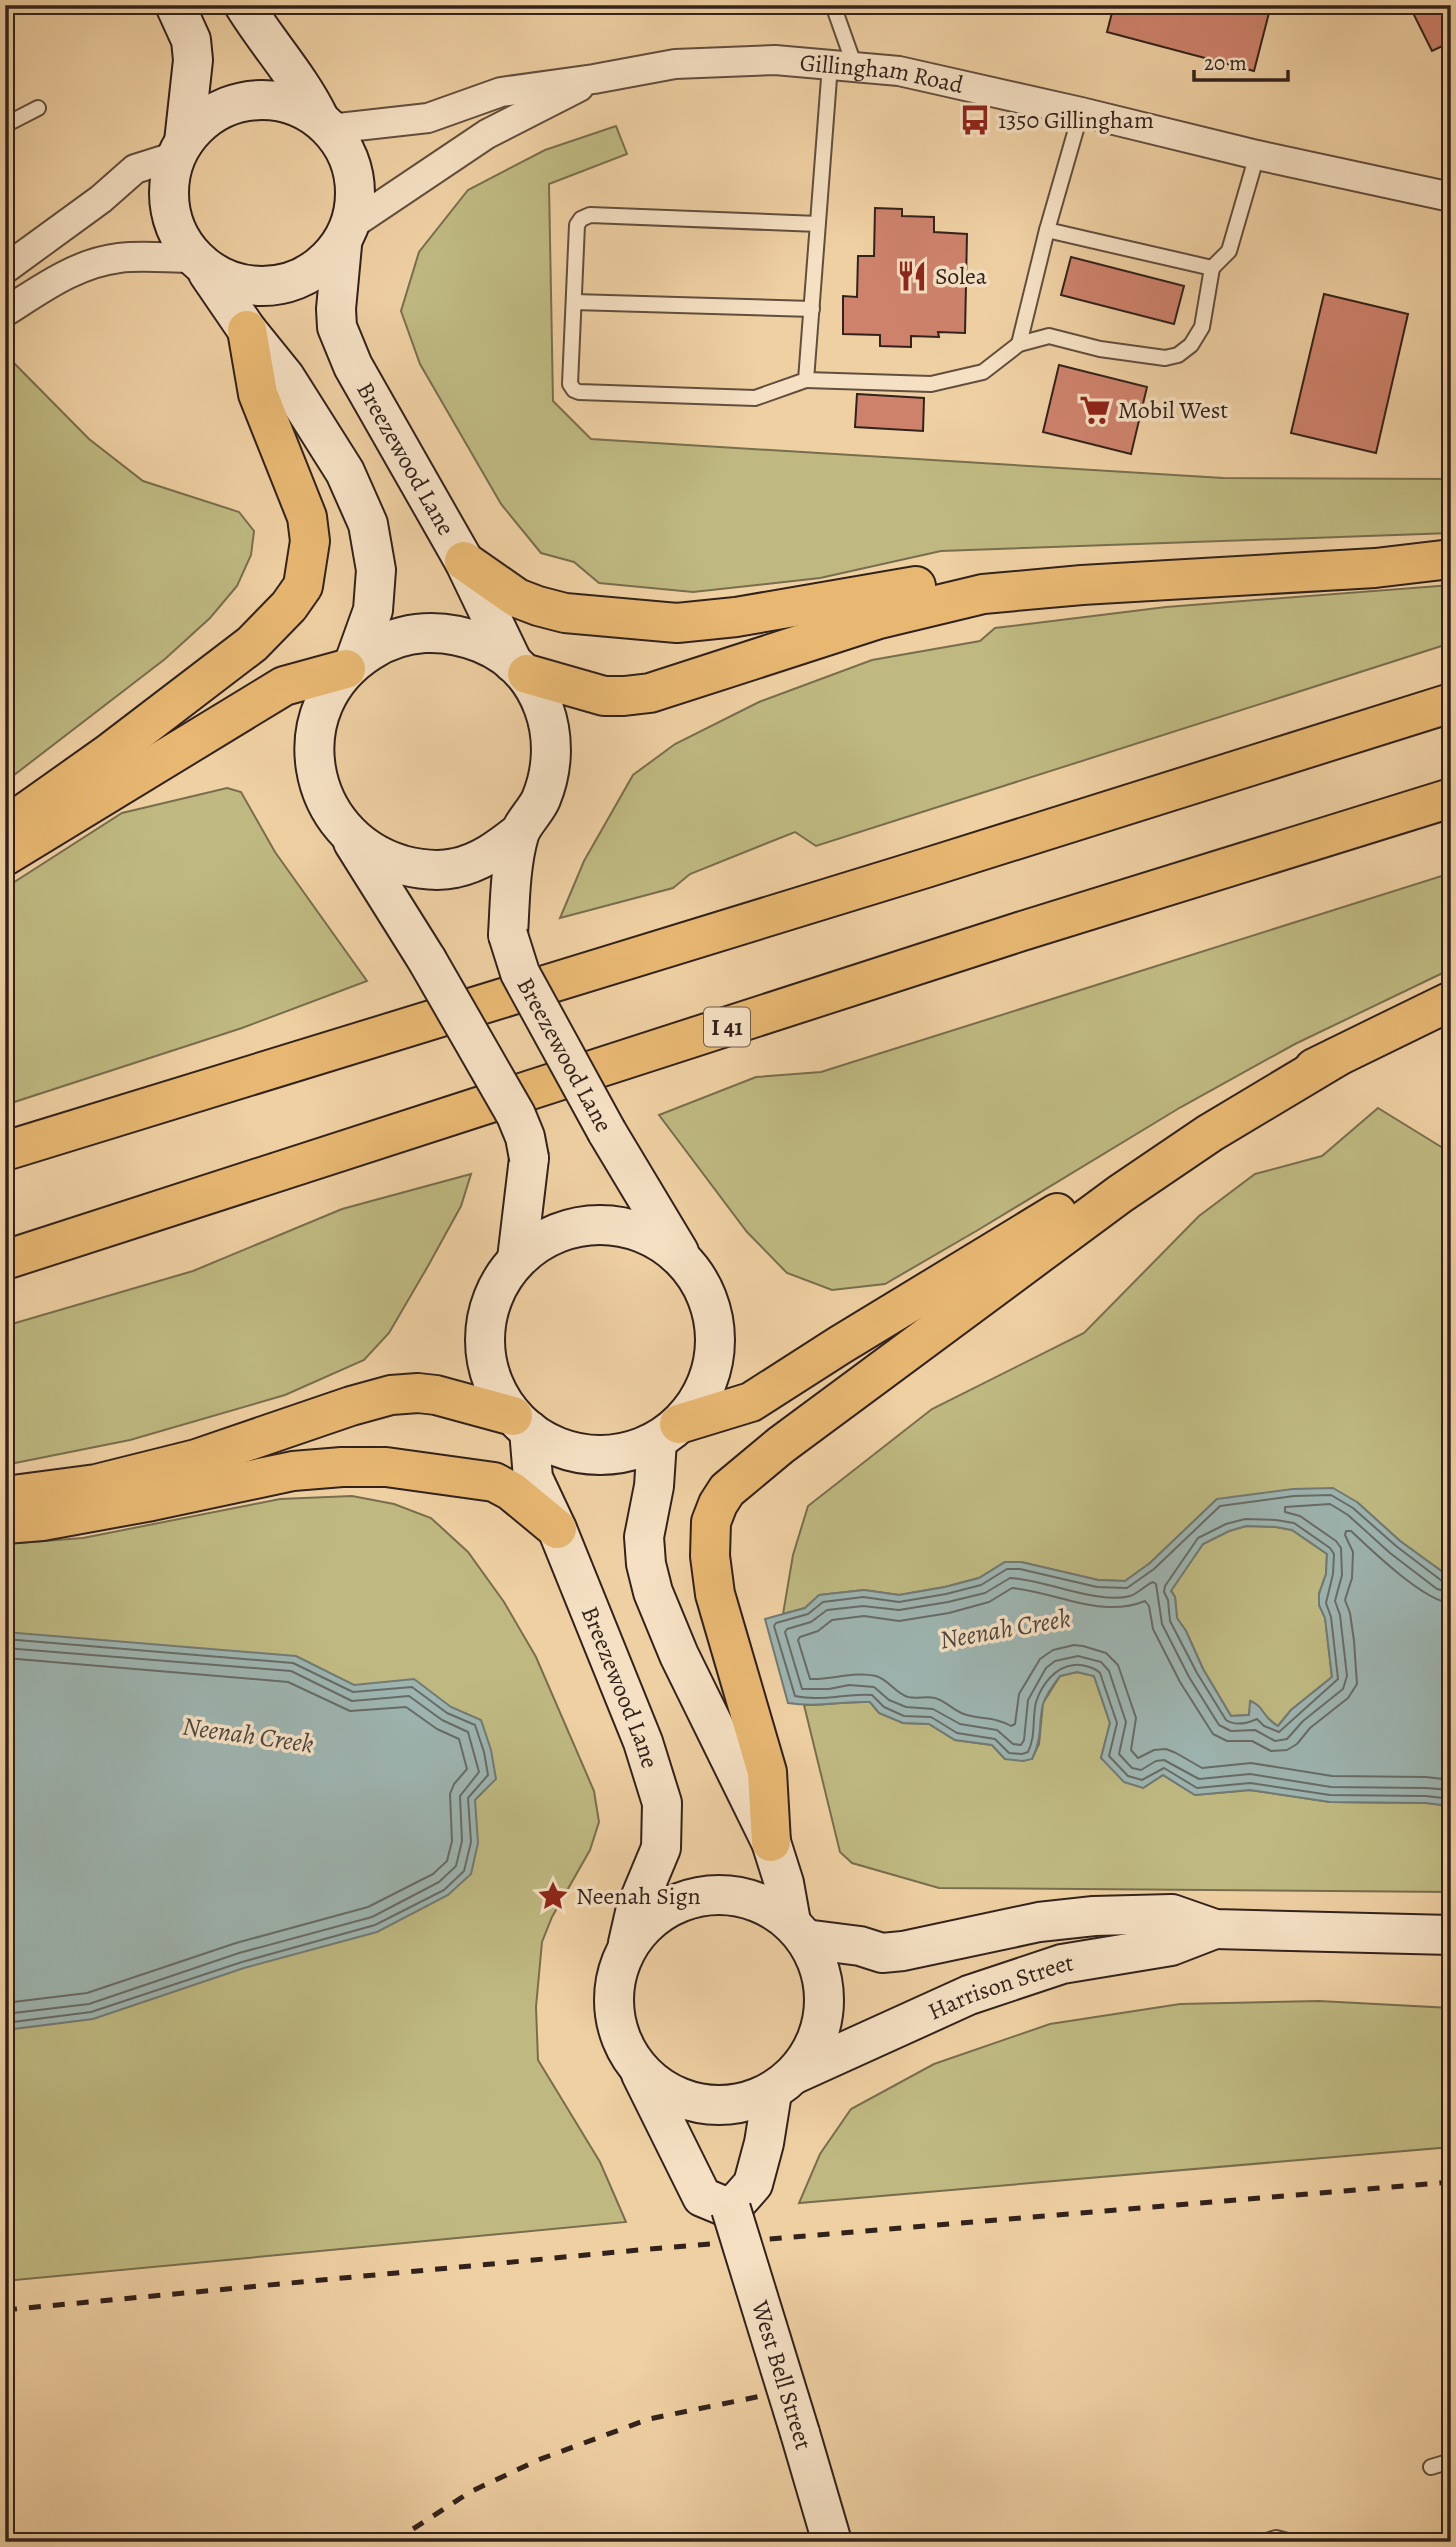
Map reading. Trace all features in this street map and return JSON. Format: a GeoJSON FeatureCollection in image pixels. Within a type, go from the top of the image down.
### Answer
{"type":"FeatureCollection","features":[{"type":"Feature","properties":{"kind":"highway"},"geometry":{"type":"LineString","coordinates":[[5,827],[108,754],[251,643],[289,606],[303,586],[310,541],[307,517],[258,394],[247,330]]}},
{"type":"Feature","properties":{"kind":"highway"},"geometry":{"type":"LineString","coordinates":[[520,669],[604,696],[650,693],[879,619],[983,594],[1082,584],[1375,568],[1451,559]]}},
{"type":"Feature","properties":{"kind":"highway"},"geometry":{"type":"LineString","coordinates":[[464,561],[517,598],[538,606],[565,613],[677,623],[736,617],[915,586],[1009,579],[1082,584]]}},
{"type":"Feature","properties":{"kind":"highway"},"geometry":{"type":"LineString","coordinates":[[5,856],[284,686],[350,665]]}},
{"type":"Feature","properties":{"kind":"highway"},"geometry":{"type":"LineString","coordinates":[[5,1151],[965,856],[1451,703]]}},
{"type":"Feature","properties":{"kind":"highway","name":"I 41"},"geometry":{"type":"LineString","coordinates":[[5,1260],[1006,937],[1451,798]]}},
{"type":"Feature","properties":{"kind":"highway"},"geometry":{"type":"LineString","coordinates":[[668,1433],[751,1402],[1128,1166],[1204,1122],[1451,1001]]}},
{"type":"Feature","properties":{"kind":"highway"},"geometry":{"type":"LineString","coordinates":[[771,1842],[767,1772],[715,1594],[710,1556],[711,1522],[727,1490],[781,1445],[1120,1194],[1210,1133],[1337,1057]]}},
{"type":"Feature","properties":{"kind":"highway"},"geometry":{"type":"LineString","coordinates":[[5,1496],[96,1484],[196,1459],[391,1395],[436,1395],[521,1423]]}},
{"type":"Feature","properties":{"kind":"highway"},"geometry":{"type":"LineString","coordinates":[[5,1524],[42,1521],[152,1501],[293,1471],[386,1467],[494,1482],[511,1491],[557,1529]]}},
{"type":"Feature","properties":{"kind":"main road"},"geometry":{"type":"LineString","coordinates":[[175,5],[191,40],[193,60],[180,149],[169,182],[170,209],[178,234],[247,330],[285,377],[338,462],[368,524],[376,570],[373,610],[350,665],[324,700],[314,735],[315,773],[327,807],[350,837],[427,960],[516,1115],[525,1136],[529,1158],[517,1259]]}},
{"type":"Feature","properties":{"kind":"main road"},"geometry":{"type":"LineString","coordinates":[[199,265],[238,283],[266,286],[295,281],[320,267],[346,235],[355,201],[354,175],[345,150],[244,5]]}},
{"type":"Feature","properties":{"kind":"main road"},"geometry":{"type":"LineString","coordinates":[[180,149],[204,119],[217,110],[241,102],[261,99],[292,104],[324,123]]}},
{"type":"Feature","properties":{"kind":"main road","name":"Breezewood Lane"},"geometry":{"type":"LineString","coordinates":[[346,235],[335,309],[337,327],[343,342],[353,366],[464,561],[520,669]]}},
{"type":"Feature","properties":{"kind":"main road"},"geometry":{"type":"LineString","coordinates":[[350,665],[384,642],[417,633],[451,633],[484,644],[520,669],[542,702],[550,725],[551,761],[541,799],[519,832],[490,855],[454,868],[417,869],[381,859],[350,837]]}},
{"type":"Feature","properties":{"kind":"main road","name":"Breezewood Lane"},"geometry":{"type":"LineString","coordinates":[[519,832],[508,935],[520,972],[607,1132],[684,1260]]}},
{"type":"Feature","properties":{"kind":"main road"},"geometry":{"type":"LineString","coordinates":[[601,1224],[631,1229],[660,1241],[684,1260],[704,1290],[715,1325],[713,1362],[701,1396],[668,1433],[632,1451],[605,1455],[578,1453],[551,1445],[521,1423],[495,1387],[485,1354],[487,1319],[498,1287],[517,1259],[542,1240],[570,1228],[601,1224]]}},
{"type":"Feature","properties":{"kind":"main road","name":"Breezewood Lane"},"geometry":{"type":"LineString","coordinates":[[521,1423],[533,1478],[557,1529],[643,1742],[662,1803],[661,1848],[636,1908],[627,1947]]}},
{"type":"Feature","properties":{"kind":"main road"},"geometry":{"type":"LineString","coordinates":[[636,2066],[658,2086],[684,2100],[713,2106],[744,2104],[783,2083],[816,2044],[825,2009],[821,1972],[798,1931],[771,1842],[679,1655],[653,1592],[646,1564],[644,1537],[668,1433]]}},
{"type":"Feature","properties":{"kind":"main road"},"geometry":{"type":"LineString","coordinates":[[783,2083],[753,2183],[731,2209],[702,2197],[621,2038],[614,2008],[616,1976],[627,1947],[647,1923],[673,1905],[704,1896],[735,1895],[765,1905],[798,1931]]}},
{"type":"Feature","properties":{"kind":"main road","name":"Harrison Street"},"geometry":{"type":"LineString","coordinates":[[798,1931],[882,1953],[903,1951],[1039,1922],[1094,1916],[1172,1914],[1215,1929],[1451,1935]]}},
{"type":"Feature","properties":{"kind":"main road","name":"Harrison Street"},"geometry":{"type":"LineString","coordinates":[[783,2083],[969,1995],[1062,1964],[1171,1946],[1215,1929]]}},
{"type":"Feature","properties":{"kind":"main road","name":"West Bell Street"},"geometry":{"type":"LineString","coordinates":[[731,2209],[832,2542]]}},
{"type":"Feature","properties":{"kind":"street","name":"Gillingham Road"},"geometry":{"type":"LineString","coordinates":[[324,123],[428,118],[501,92],[675,64],[775,60],[912,74],[1451,198]]}},
{"type":"Feature","properties":{"kind":"street","name":"Gillingham Road"},"geometry":{"type":"LineString","coordinates":[[346,235],[488,135],[594,79]]}},
{"type":"Feature","properties":{"kind":"street"},"geometry":{"type":"LineString","coordinates":[[5,269],[101,199],[135,169],[180,149]]}},
{"type":"Feature","properties":{"kind":"street"},"geometry":{"type":"LineString","coordinates":[[5,312],[63,275],[119,258],[199,265]]}},
{"type":"Feature","properties":{"kind":"lane"},"geometry":{"type":"LineString","coordinates":[[806,380],[818,224],[843,66],[833,5]]}},
{"type":"Feature","properties":{"kind":"lane"},"geometry":{"type":"LineString","coordinates":[[5,125],[38,108]]}},
{"type":"Feature","properties":{"kind":"lane"},"geometry":{"type":"LineString","coordinates":[[1020,344],[1047,230],[1081,112]]}},
{"type":"Feature","properties":{"kind":"lane"},"geometry":{"type":"LineString","coordinates":[[818,224],[590,215],[580,219],[577,225],[570,384],[573,390],[579,393],[755,398],[801,384],[806,380],[931,384],[983,372],[1020,344],[1049,336],[1100,349],[1165,358],[1178,355],[1191,345],[1202,327],[1212,268],[1228,251],[1257,155]]}},
{"type":"Feature","properties":{"kind":"lane"},"geometry":{"type":"LineString","coordinates":[[1047,230],[1212,268]]}},
{"type":"Feature","properties":{"kind":"lane"},"geometry":{"type":"LineString","coordinates":[[574,302],[812,309]]}},
{"type":"Feature","properties":{"kind":"lane"},"geometry":{"type":"LineString","coordinates":[[1451,329],[1451,339]]}},
{"type":"Feature","properties":{"kind":"lane"},"geometry":{"type":"LineString","coordinates":[[1431,2467],[1451,2461]]}},
{"type":"Feature","properties":{"kind":"lane"},"geometry":{"type":"LineString","coordinates":[[1264,2542],[1276,2538],[1292,2542]]}},
{"type":"Feature","properties":{"kind":"shaded area"},"geometry":{"type":"Polygon","coordinates":[[[616,126],[627,154],[549,184],[553,401],[591,439],[1223,478],[1451,479],[1451,533],[941,551],[820,578],[693,592],[599,583],[574,562],[541,553],[501,504],[420,364],[401,311],[419,252],[468,190],[545,150],[616,126]]]}},
{"type":"Feature","properties":{"kind":"shaded area"},"geometry":{"type":"Polygon","coordinates":[[[5,354],[89,439],[143,481],[239,512],[254,531],[251,555],[237,586],[210,618],[165,659],[5,782],[5,354]]]}},
{"type":"Feature","properties":{"kind":"shaded area"},"geometry":{"type":"Polygon","coordinates":[[[1451,585],[1451,643],[816,846],[795,832],[690,874],[673,888],[560,918],[584,861],[633,775],[675,744],[759,702],[872,660],[980,641],[995,628],[1166,607],[1451,585]]]}},
{"type":"Feature","properties":{"kind":"shaded area"},"geometry":{"type":"Polygon","coordinates":[[[227,788],[241,792],[275,852],[367,981],[242,1028],[5,1105],[5,888],[122,813],[227,788]]]}},
{"type":"Feature","properties":{"kind":"shaded area"},"geometry":{"type":"Polygon","coordinates":[[[1451,873],[1451,969],[1295,1044],[1181,1107],[885,1284],[832,1290],[787,1273],[747,1232],[659,1115],[756,1077],[821,1072],[1451,873]]]}},
{"type":"Feature","properties":{"kind":"shaded area"},"geometry":{"type":"Polygon","coordinates":[[[1378,1108],[1451,1153],[1451,1578],[1400,1541],[1357,1502],[1217,1499],[1150,1563],[1125,1581],[1098,1580],[1021,1562],[1005,1562],[979,1578],[945,1587],[899,1595],[864,1590],[820,1595],[805,1608],[783,1614],[793,1555],[808,1506],[932,1409],[1084,1333],[1199,1216],[1255,1174],[1322,1156],[1378,1108]]]}},
{"type":"Feature","properties":{"kind":"shaded area"},"geometry":{"type":"Polygon","coordinates":[[[471,1174],[461,1206],[428,1266],[389,1333],[364,1360],[285,1395],[130,1440],[5,1465],[5,1326],[193,1271],[342,1209],[471,1174]]]}},
{"type":"Feature","properties":{"kind":"shaded area"},"geometry":{"type":"Polygon","coordinates":[[[352,1496],[394,1504],[431,1518],[468,1552],[504,1602],[536,1657],[594,1791],[599,1822],[590,1850],[552,1917],[542,1942],[536,2007],[538,2060],[600,2162],[626,2222],[5,2281],[5,1544],[83,1538],[280,1499],[352,1496]]]}},
{"type":"Feature","properties":{"kind":"shaded area"},"geometry":{"type":"Polygon","coordinates":[[[1246,1526],[1292,1530],[1327,1554],[1326,1574],[1319,1594],[1319,1605],[1325,1617],[1332,1677],[1291,1710],[1278,1726],[1251,1701],[1249,1715],[1231,1716],[1177,1618],[1175,1597],[1171,1590],[1203,1544],[1246,1526]]]}},
{"type":"Feature","properties":{"kind":"shaded area"},"geometry":{"type":"Polygon","coordinates":[[[1077,1672],[1094,1676],[1110,1723],[1101,1758],[1143,1788],[1163,1775],[1195,1795],[1250,1790],[1330,1802],[1426,1803],[1451,1806],[1451,1892],[939,1888],[852,1863],[840,1852],[804,1705],[870,1702],[879,1713],[903,1723],[929,1724],[955,1740],[992,1745],[1005,1759],[1032,1759],[1039,1744],[1043,1703],[1060,1676],[1077,1672]]]}},
{"type":"Feature","properties":{"kind":"shaded area"},"geometry":{"type":"Polygon","coordinates":[[[1319,2001],[1451,2008],[1451,2147],[799,2203],[820,2154],[851,2109],[934,2064],[1050,2024],[1180,2004],[1319,2001]]]}},
{"type":"Feature","properties":{"kind":"water","name":"Neenah Creek"},"geometry":{"type":"Polygon","coordinates":[[[1333,1488],[1357,1502],[1400,1541],[1451,1578],[1451,1806],[1426,1803],[1330,1802],[1250,1790],[1195,1795],[1163,1775],[1143,1788],[1124,1782],[1101,1758],[1110,1723],[1094,1676],[1077,1672],[1060,1676],[1048,1693],[1043,1704],[1035,1751],[1032,1759],[1023,1761],[1005,1759],[992,1745],[955,1740],[929,1724],[903,1723],[879,1713],[870,1702],[809,1705],[788,1703],[765,1619],[805,1608],[819,1595],[864,1590],[899,1595],[945,1587],[979,1578],[1005,1562],[1021,1562],[1098,1580],[1125,1581],[1150,1563],[1217,1499],[1293,1489],[1333,1488]],[[1246,1526],[1203,1544],[1171,1591],[1175,1597],[1177,1618],[1231,1716],[1249,1715],[1250,1701],[1278,1726],[1291,1710],[1332,1677],[1325,1618],[1319,1605],[1319,1594],[1326,1574],[1327,1554],[1292,1530],[1246,1526]]]}},
{"type":"Feature","properties":{"kind":"water","name":"Neenah Creek"},"geometry":{"type":"Polygon","coordinates":[[[5,1632],[296,1656],[354,1685],[414,1679],[451,1707],[481,1720],[491,1750],[496,1779],[475,1800],[478,1843],[471,1874],[448,1895],[377,1932],[244,1968],[93,2019],[5,2030],[5,1632]]]}},
{"type":"Feature","properties":{"kind":"building"},"geometry":{"type":"Polygon","coordinates":[[[1114,5],[1271,5],[1254,71],[1107,32],[1114,5]]]}},
{"type":"Feature","properties":{"kind":"building"},"geometry":{"type":"Polygon","coordinates":[[[1409,5],[1451,5],[1451,42],[1432,51],[1409,5]]]}},
{"type":"Feature","properties":{"kind":"building","name":"Solea"},"geometry":{"type":"Polygon","coordinates":[[[875,208],[902,209],[902,216],[934,217],[934,232],[967,234],[965,333],[938,332],[939,337],[911,336],[911,347],[880,346],[880,335],[843,334],[843,296],[857,297],[858,256],[874,256],[875,208]]]}},
{"type":"Feature","properties":{"kind":"building"},"geometry":{"type":"Polygon","coordinates":[[[1071,257],[1184,286],[1174,324],[1061,295],[1071,257]]]}},
{"type":"Feature","properties":{"kind":"building"},"geometry":{"type":"Polygon","coordinates":[[[1324,294],[1408,314],[1376,453],[1291,433],[1324,294]]]}},
{"type":"Feature","properties":{"kind":"building","name":"Mobil West"},"geometry":{"type":"Polygon","coordinates":[[[1059,365],[1147,387],[1131,454],[1043,432],[1059,365]]]}},
{"type":"Feature","properties":{"kind":"building"},"geometry":{"type":"Polygon","coordinates":[[[857,394],[924,398],[923,431],[855,427],[857,394]]]}},
{"type":"Feature","properties":{"kind":"railway"},"geometry":{"type":"LineString","coordinates":[[5,2310],[639,2250],[1451,2182]]}},
{"type":"Feature","properties":{"kind":"railway"},"geometry":{"type":"LineString","coordinates":[[393,2542],[470,2492],[538,2460],[649,2419],[810,2386]]}},
{"type":"Feature","properties":{"kind":"place","name":"1350 Gillingham"},"geometry":{"type":"Point","coordinates":[975,120]}},
{"type":"Feature","properties":{"kind":"place","name":"Solea"},"geometry":{"type":"Point","coordinates":[912,276]}},
{"type":"Feature","properties":{"kind":"place","name":"Mobil West"},"geometry":{"type":"Point","coordinates":[1095,410]}},
{"type":"Feature","properties":{"kind":"place","name":"Neenah Sign"},"geometry":{"type":"Point","coordinates":[553,1896]}}]}
